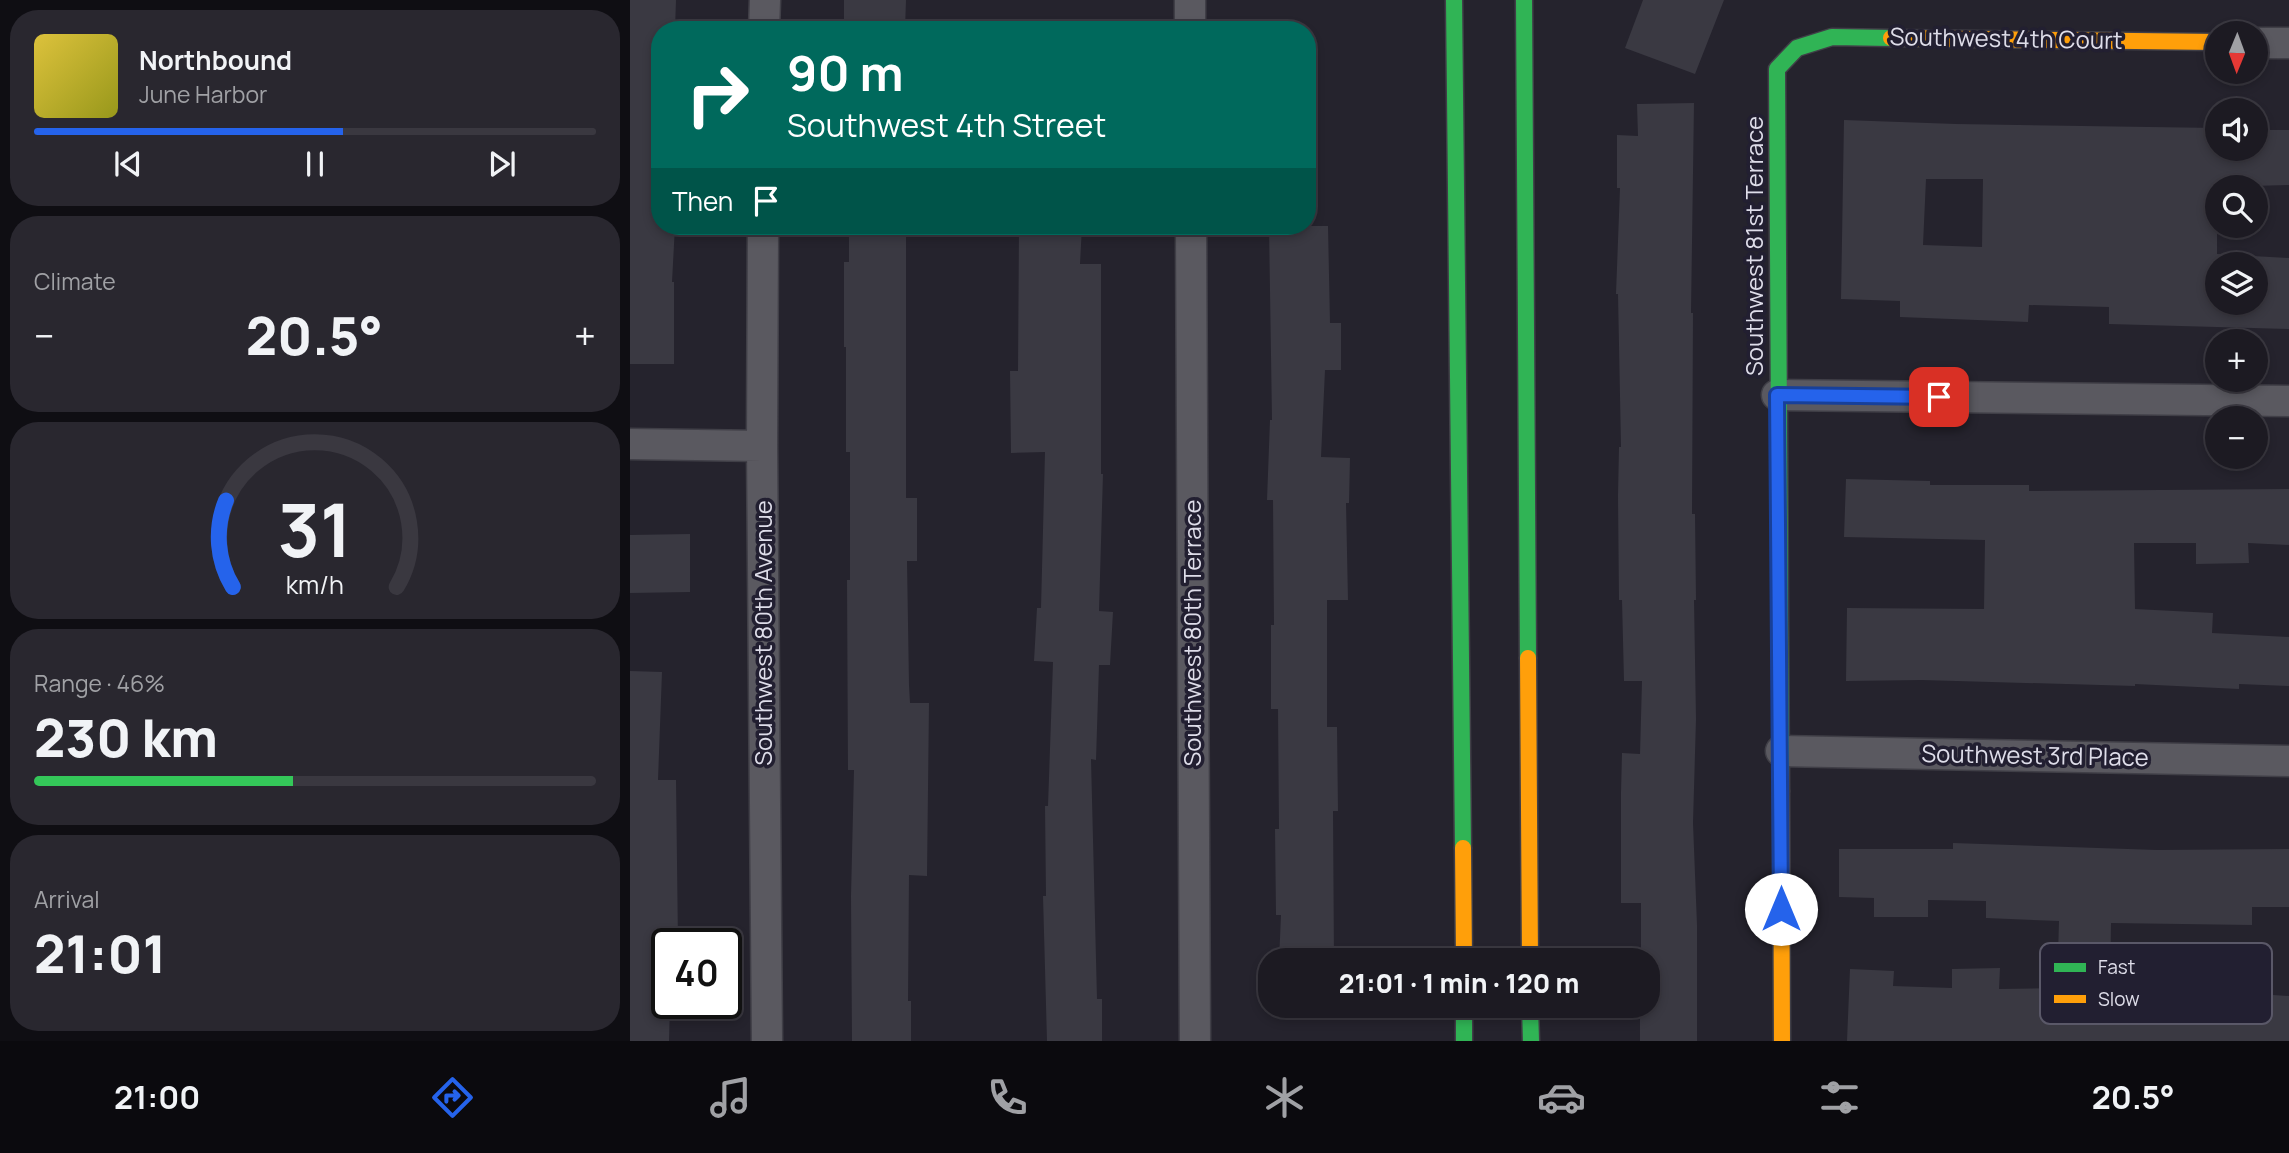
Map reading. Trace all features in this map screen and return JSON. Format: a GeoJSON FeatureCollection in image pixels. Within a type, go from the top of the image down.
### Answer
{"type":"FeatureCollection","features":[{"type":"Feature","properties":{"kind":"street"},"geometry":{"type":"LineString","coordinates":[[764,21],[765,0]]}},
{"type":"Feature","properties":{"kind":"street"},"geometry":{"type":"LineString","coordinates":[[1190,0],[1190,21]]}},
{"type":"Feature","properties":{"kind":"street"},"geometry":{"type":"LineString","coordinates":[[1454,0],[1464,948]]}},
{"type":"Feature","properties":{"kind":"street"},"geometry":{"type":"LineString","coordinates":[[1524,0],[1530,948]]}},
{"type":"Feature","properties":{"kind":"street","name":"Southwest 4th Court"},"geometry":{"type":"LineString","coordinates":[[1797,48],[1832,37],[2205,42]]}},
{"type":"Feature","properties":{"kind":"street"},"geometry":{"type":"LineString","coordinates":[[2268,43],[2289,43]]}},
{"type":"Feature","properties":{"kind":"street","name":"Southwest 81st Terrace"},"geometry":{"type":"LineString","coordinates":[[1782,1041],[1777,69],[1797,48]]}},
{"type":"Feature","properties":{"kind":"street","name":"Southwest 80th Avenue"},"geometry":{"type":"LineString","coordinates":[[763,235],[767,1041]]}},
{"type":"Feature","properties":{"kind":"street","name":"Southwest 80th Terrace"},"geometry":{"type":"LineString","coordinates":[[1191,235],[1195,1041]]}},
{"type":"Feature","properties":{"kind":"street"},"geometry":{"type":"LineString","coordinates":[[1777,395],[2289,401]]}},
{"type":"Feature","properties":{"kind":"street"},"geometry":{"type":"LineString","coordinates":[[630,444],[762,446]]}},
{"type":"Feature","properties":{"kind":"street","name":"Southwest 3rd Place"},"geometry":{"type":"LineString","coordinates":[[1780,751],[2289,761]]}},
{"type":"Feature","properties":{"kind":"street"},"geometry":{"type":"LineString","coordinates":[[1464,1018],[1464,1041]]}},
{"type":"Feature","properties":{"kind":"street"},"geometry":{"type":"LineString","coordinates":[[1530,1018],[1531,1041]]}},
{"type":"Feature","properties":{"kind":"building"},"geometry":{"type":"Polygon","coordinates":[[[630,0],[676,0],[675,21],[651,21],[651,235],[675,235],[672,282],[674,364],[630,364],[630,0]]]}},
{"type":"Feature","properties":{"kind":"building"},"geometry":{"type":"Polygon","coordinates":[[[844,0],[906,0],[905,21],[844,21],[844,0]]]}},
{"type":"Feature","properties":{"kind":"building"},"geometry":{"type":"Polygon","coordinates":[[[1643,0],[1724,0],[1695,74],[1625,48],[1643,0]]]}},
{"type":"Feature","properties":{"kind":"building"},"geometry":{"type":"Polygon","coordinates":[[[1694,103],[1691,313],[1692,514],[1695,514],[1696,600],[1693,823],[1697,925],[1697,1041],[1640,1041],[1640,1018],[1660,1018],[1660,948],[1641,948],[1641,903],[1621,903],[1622,753],[1640,754],[1642,681],[1624,681],[1622,600],[1619,600],[1618,496],[1621,447],[1616,294],[1620,188],[1617,188],[1617,135],[1638,136],[1637,104],[1694,103]]]}},
{"type":"Feature","properties":{"kind":"building"},"geometry":{"type":"Polygon","coordinates":[[[1844,120],[2205,128],[2205,161],[2268,161],[2268,130],[2289,130],[2289,185],[2268,186],[2268,175],[2205,175],[2205,238],[2217,238],[2217,252],[2205,252],[2205,315],[2268,315],[2268,257],[2289,258],[2289,329],[2109,324],[2109,307],[2029,305],[2028,322],[1900,317],[1900,301],[1841,299],[1844,120]],[[1926,179],[1923,245],[1982,247],[1983,179],[1926,179]]]}},
{"type":"Feature","properties":{"kind":"building"},"geometry":{"type":"Polygon","coordinates":[[[1316,226],[1328,226],[1330,323],[1341,323],[1341,370],[1325,370],[1321,457],[1350,458],[1349,503],[1346,503],[1348,600],[1327,600],[1327,727],[1337,727],[1338,811],[1333,811],[1334,948],[1280,948],[1281,915],[1276,915],[1275,829],[1279,829],[1278,709],[1271,709],[1271,625],[1274,625],[1273,500],[1267,500],[1270,420],[1269,235],[1316,235],[1316,226]]]}},
{"type":"Feature","properties":{"kind":"building"},"geometry":{"type":"Polygon","coordinates":[[[849,235],[906,235],[906,498],[917,498],[917,561],[907,561],[909,685],[910,703],[929,703],[927,876],[909,875],[908,1001],[911,1001],[911,1041],[852,1041],[854,770],[848,770],[847,580],[850,580],[850,452],[846,452],[844,347],[844,262],[849,262],[849,235]]]}},
{"type":"Feature","properties":{"kind":"building"},"geometry":{"type":"Polygon","coordinates":[[[1019,235],[1082,235],[1080,264],[1101,264],[1103,474],[1099,611],[1113,612],[1110,665],[1099,665],[1096,760],[1091,759],[1097,999],[1102,999],[1102,1041],[1047,1041],[1043,896],[1046,896],[1045,806],[1048,806],[1053,662],[1034,661],[1037,608],[1041,608],[1045,452],[1011,453],[1010,371],[1018,371],[1019,235]]]}},
{"type":"Feature","properties":{"kind":"building"},"geometry":{"type":"Polygon","coordinates":[[[1846,479],[1930,481],[1930,485],[2029,485],[2029,491],[2289,489],[2289,545],[2248,543],[2249,563],[2196,564],[2196,543],[2134,543],[2135,609],[2213,613],[2212,633],[2289,637],[2289,686],[2239,684],[2239,689],[2135,684],[1846,681],[1847,608],[1984,609],[1985,540],[1844,537],[1846,479]]]}},
{"type":"Feature","properties":{"kind":"building"},"geometry":{"type":"Polygon","coordinates":[[[690,534],[690,592],[630,593],[630,535],[690,534]]]}},
{"type":"Feature","properties":{"kind":"building"},"geometry":{"type":"Polygon","coordinates":[[[630,671],[662,672],[658,780],[676,780],[678,928],[651,928],[651,1019],[670,1019],[669,1041],[630,1041],[630,671]]]}},
{"type":"Feature","properties":{"kind":"building"},"geometry":{"type":"Polygon","coordinates":[[[1953,843],[2157,850],[2289,849],[2289,907],[2252,907],[2252,925],[2111,923],[2111,943],[2058,943],[2059,921],[1986,918],[1986,901],[1928,900],[1928,917],[1874,917],[1874,898],[1839,897],[1839,849],[1953,849],[1953,843]]]}},
{"type":"Feature","properties":{"kind":"building"},"geometry":{"type":"Polygon","coordinates":[[[2000,968],[1999,989],[2040,988],[2040,1024],[2272,1024],[2272,995],[2289,996],[2289,1041],[1847,1041],[1850,969],[1894,971],[1893,986],[1952,988],[1952,969],[2000,968]]]}},
{"type":"Feature","properties":{"kind":"traffic: fast"},"geometry":{"type":"LineString","coordinates":[[1454,0],[1463,848]]}},
{"type":"Feature","properties":{"kind":"traffic: fast"},"geometry":{"type":"LineString","coordinates":[[1524,0],[1528,658]]}},
{"type":"Feature","properties":{"kind":"traffic: fast"},"geometry":{"type":"LineString","coordinates":[[1781,791],[1777,69],[1797,48],[1832,37],[1891,38]]}},
{"type":"Feature","properties":{"kind":"traffic: fast"},"geometry":{"type":"LineString","coordinates":[[1464,1018],[1464,1041]]}},
{"type":"Feature","properties":{"kind":"traffic: fast"},"geometry":{"type":"LineString","coordinates":[[1530,1018],[1531,1041]]}},
{"type":"Feature","properties":{"kind":"traffic: slow"},"geometry":{"type":"LineString","coordinates":[[1891,38],[2205,42]]}},
{"type":"Feature","properties":{"kind":"traffic: slow"},"geometry":{"type":"LineString","coordinates":[[1528,658],[1530,948]]}},
{"type":"Feature","properties":{"kind":"traffic: slow"},"geometry":{"type":"LineString","coordinates":[[1781,791],[1782,1041]]}},
{"type":"Feature","properties":{"kind":"traffic: slow"},"geometry":{"type":"LineString","coordinates":[[1463,848],[1464,948]]}},
{"type":"Feature","properties":{"kind":"route"},"geometry":{"type":"LineString","coordinates":[[1781,909],[1777,395],[1939,397]]}}]}
